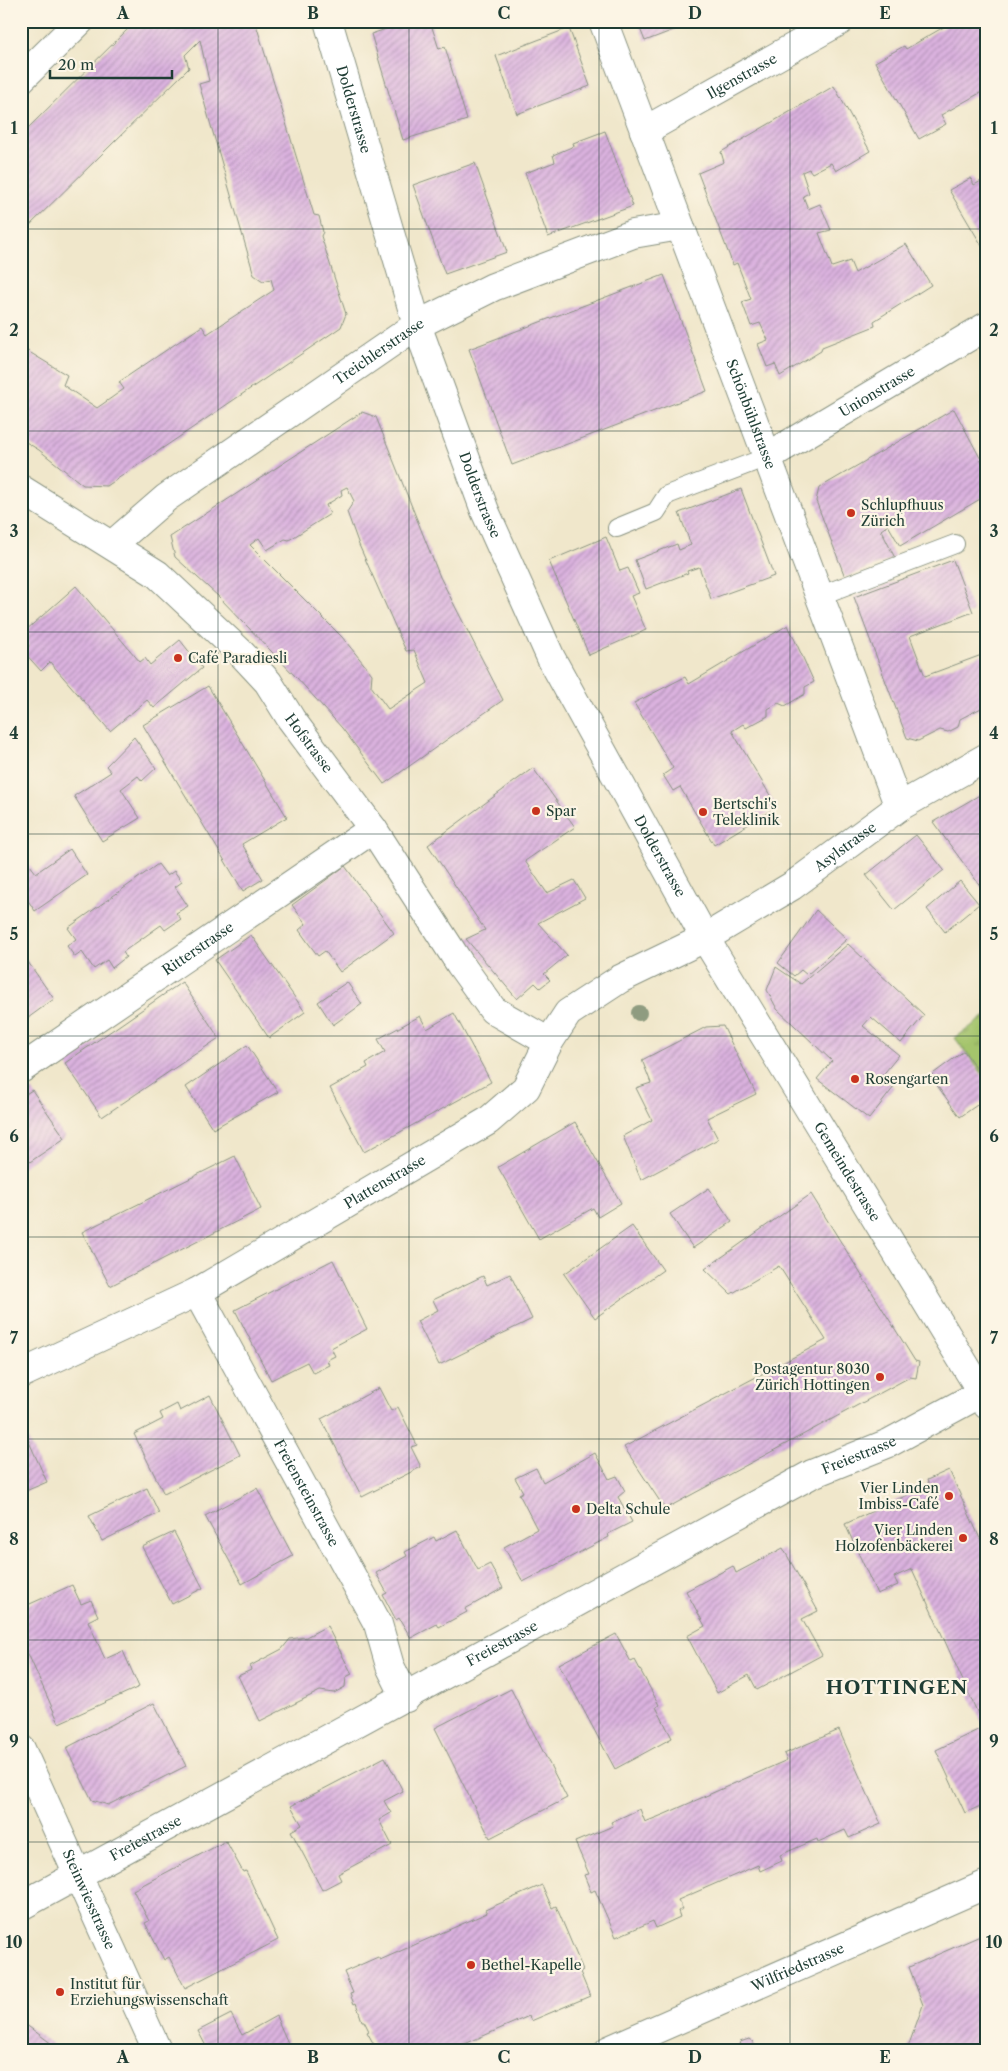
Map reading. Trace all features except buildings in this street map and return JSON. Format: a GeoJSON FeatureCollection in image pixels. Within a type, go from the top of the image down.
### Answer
{"type":"FeatureCollection","features":[{"type":"Feature","properties":{"kind":"street"},"geometry":{"type":"LineString","coordinates":[[21,79],[80,21]]}},
{"type":"Feature","properties":{"kind":"street","name":"Dolderstrasse"},"geometry":{"type":"LineString","coordinates":[[328,21],[417,325],[485,511],[551,658],[705,938]]}},
{"type":"Feature","properties":{"kind":"street","name":"Schönbühlstrasse"},"geometry":{"type":"LineString","coordinates":[[603,21],[899,807]]}},
{"type":"Feature","properties":{"kind":"street","name":"Ilgenstrasse"},"geometry":{"type":"LineString","coordinates":[[644,131],[840,21]]}},
{"type":"Feature","properties":{"kind":"street","name":"Treichlerstrasse"},"geometry":{"type":"LineString","coordinates":[[112,545],[166,498],[417,325],[493,287],[614,241],[642,231],[680,226]]}},
{"type":"Feature","properties":{"kind":"street","name":"Unionstrasse"},"geometry":{"type":"LineString","coordinates":[[767,457],[987,326]]}},
{"type":"Feature","properties":{"kind":"street","name":"Hofstrasse"},"geometry":{"type":"LineString","coordinates":[[21,489],[157,574],[240,652],[268,682],[291,719],[373,829],[460,964],[494,1010],[549,1042]]}},
{"type":"Feature","properties":{"kind":"street","name":"Asylstrasse"},"geometry":{"type":"LineString","coordinates":[[705,938],[792,886],[899,807],[987,757]]}},
{"type":"Feature","properties":{"kind":"street","name":"Ritterstrasse"},"geometry":{"type":"LineString","coordinates":[[21,1069],[373,829]]}},
{"type":"Feature","properties":{"kind":"street","name":"Plattenstrasse"},"geometry":{"type":"LineString","coordinates":[[21,1374],[197,1292],[488,1121],[526,1088],[549,1042],[568,1013],[620,979],[705,938]]}},
{"type":"Feature","properties":{"kind":"street","name":"Gemeindestrasse"},"geometry":{"type":"LineString","coordinates":[[705,938],[985,1396]]}},
{"type":"Feature","properties":{"kind":"street","name":"Freiensteinstrasse"},"geometry":{"type":"LineString","coordinates":[[197,1292],[378,1624],[390,1666],[406,1698]]}},
{"type":"Feature","properties":{"kind":"street","name":"Freiestrasse"},"geometry":{"type":"LineString","coordinates":[[21,1906],[406,1698],[812,1474],[888,1443],[985,1396]]}},
{"type":"Feature","properties":{"kind":"street","name":"Steinwiesstrasse"},"geometry":{"type":"LineString","coordinates":[[21,1749],[157,2050]]}},
{"type":"Feature","properties":{"kind":"street","name":"Wilfriedstrasse"},"geometry":{"type":"LineString","coordinates":[[609,2050],[987,1884]]}},
{"type":"Feature","properties":{"kind":"lane"},"geometry":{"type":"LineString","coordinates":[[617,528],[656,512],[666,495],[767,457]]}},
{"type":"Feature","properties":{"kind":"lane"},"geometry":{"type":"LineString","coordinates":[[819,596],[955,544]]}},
{"type":"Feature","properties":{"kind":"green space"},"geometry":{"type":"Polygon","coordinates":[[[987,1015],[987,1080],[955,1038],[987,1015]]]}},
{"type":"Feature","properties":{"kind":"place","name":"Schlupfhuus Zürich"},"geometry":{"type":"Point","coordinates":[851,513]}},
{"type":"Feature","properties":{"kind":"place","name":"Café Paradiesli"},"geometry":{"type":"Point","coordinates":[178,658]}},
{"type":"Feature","properties":{"kind":"place","name":"Spar"},"geometry":{"type":"Point","coordinates":[536,811]}},
{"type":"Feature","properties":{"kind":"place","name":"Bertschi's Teleklinik"},"geometry":{"type":"Point","coordinates":[703,812]}},
{"type":"Feature","properties":{"kind":"place","name":"Rosengarten"},"geometry":{"type":"Point","coordinates":[855,1079]}},
{"type":"Feature","properties":{"kind":"place","name":"Postagentur 8030 Zürich Hottingen"},"geometry":{"type":"Point","coordinates":[880,1377]}},
{"type":"Feature","properties":{"kind":"place","name":"Vier Linden Imbiss-Café"},"geometry":{"type":"Point","coordinates":[949,1496]}},
{"type":"Feature","properties":{"kind":"place","name":"Delta Schule"},"geometry":{"type":"Point","coordinates":[576,1509]}},
{"type":"Feature","properties":{"kind":"place","name":"Vier Linden Holzofenbäckerei"},"geometry":{"type":"Point","coordinates":[963,1538]}},
{"type":"Feature","properties":{"kind":"place","name":"Bethel-Kapelle"},"geometry":{"type":"Point","coordinates":[471,1965]}},
{"type":"Feature","properties":{"kind":"place","name":"Institut für Erziehungswissenschaft"},"geometry":{"type":"Point","coordinates":[60,1992]}},
{"type":"Feature","properties":{"kind":"district","name":"HOTTINGEN"},"geometry":{"type":"Point","coordinates":[897,1687]}}]}
